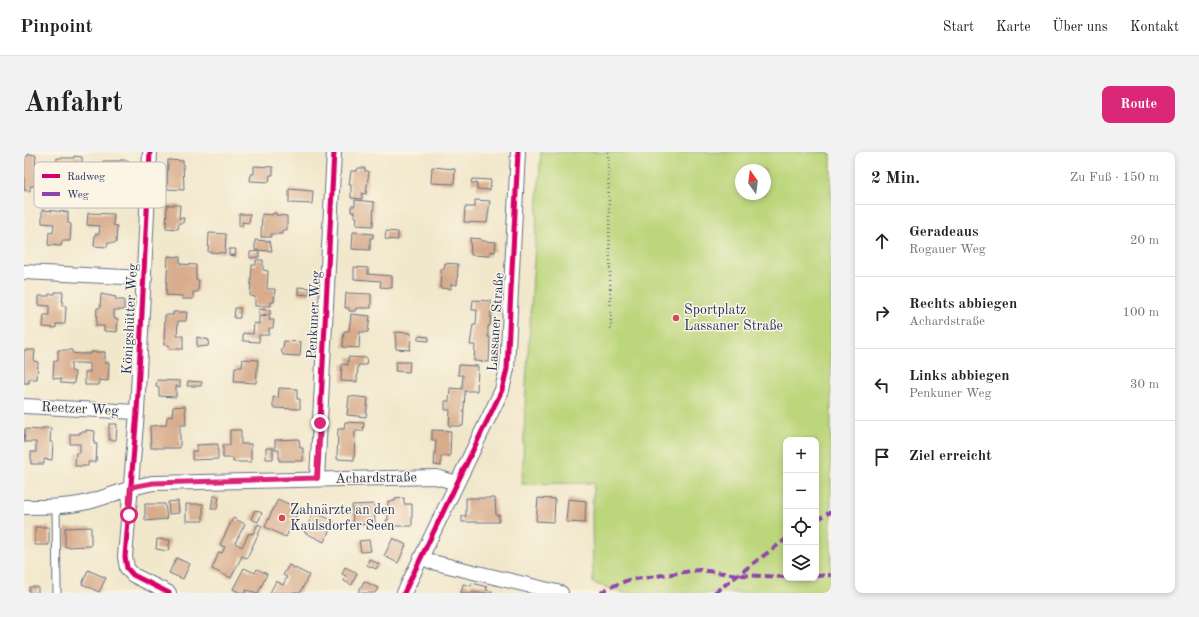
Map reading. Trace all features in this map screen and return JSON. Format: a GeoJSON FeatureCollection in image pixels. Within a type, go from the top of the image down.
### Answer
{"type":"FeatureCollection","features":[{"type":"Feature","properties":{"kind":"street","name":"Königshütter Weg"},"geometry":{"type":"LineString","coordinates":[[150,152],[150,162]]}},
{"type":"Feature","properties":{"kind":"street","name":"Penkuner Weg"},"geometry":{"type":"LineString","coordinates":[[317,478],[334,152]]}},
{"type":"Feature","properties":{"kind":"street","name":"Lassaner Straße"},"geometry":{"type":"LineString","coordinates":[[404,593],[502,390],[507,369],[518,152]]}},
{"type":"Feature","properties":{"kind":"street","name":"Königshütter Weg"},"geometry":{"type":"LineString","coordinates":[[148,208],[137,412],[125,557],[127,568],[133,576],[168,593]]}},
{"type":"Feature","properties":{"kind":"street"},"geometry":{"type":"LineString","coordinates":[[24,272],[145,278]]}},
{"type":"Feature","properties":{"kind":"street","name":"Reetzer Weg"},"geometry":{"type":"LineString","coordinates":[[24,406],[137,412]]}},
{"type":"Feature","properties":{"kind":"street","name":"Achardstraße"},"geometry":{"type":"LineString","coordinates":[[24,507],[56,506],[88,502],[131,487],[153,483],[317,478],[436,477],[457,483]]}},
{"type":"Feature","properties":{"kind":"street"},"geometry":{"type":"LineString","coordinates":[[422,557],[432,562],[561,593]]}},
{"type":"Feature","properties":{"kind":"lane"},"geometry":{"type":"LineString","coordinates":[[56,506],[57,593]]}},
{"type":"Feature","properties":{"kind":"path"},"geometry":{"type":"LineString","coordinates":[[608,152],[610,332]]}},
{"type":"Feature","properties":{"kind":"green space","name":"Sportplatz Lassaner Straße"},"geometry":{"type":"Polygon","coordinates":[[[541,152],[831,152],[831,593],[623,593],[593,583],[592,513],[594,483],[522,484],[526,385],[541,152]]]}},
{"type":"Feature","properties":{"kind":"building"},"geometry":{"type":"Polygon","coordinates":[[[28,154],[36,155],[35,162],[34,162],[34,186],[30,186],[30,191],[24,190],[24,156],[28,156],[28,154]]]}},
{"type":"Feature","properties":{"kind":"building"},"geometry":{"type":"Polygon","coordinates":[[[74,156],[82,157],[82,162],[57,162],[57,158],[74,158],[74,156]]]}},
{"type":"Feature","properties":{"kind":"building"},"geometry":{"type":"Polygon","coordinates":[[[128,160],[128,162],[103,162],[103,161],[128,160]]]}},
{"type":"Feature","properties":{"kind":"building"},"geometry":{"type":"Polygon","coordinates":[[[168,160],[183,161],[184,190],[167,189],[168,160]]]}},
{"type":"Feature","properties":{"kind":"building"},"geometry":{"type":"Polygon","coordinates":[[[254,166],[273,167],[273,175],[270,175],[269,182],[250,181],[251,174],[254,174],[254,166]]]}},
{"type":"Feature","properties":{"kind":"building"},"geometry":{"type":"Polygon","coordinates":[[[432,167],[455,169],[454,184],[431,183],[432,167]]]}},
{"type":"Feature","properties":{"kind":"building"},"geometry":{"type":"Polygon","coordinates":[[[358,168],[365,168],[365,171],[369,171],[366,194],[362,193],[362,199],[351,198],[351,185],[349,185],[351,171],[357,171],[358,168]]]}},
{"type":"Feature","properties":{"kind":"building"},"geometry":{"type":"Polygon","coordinates":[[[472,179],[491,180],[490,190],[477,189],[477,183],[471,183],[472,179]]]}},
{"type":"Feature","properties":{"kind":"building"},"geometry":{"type":"Polygon","coordinates":[[[289,189],[313,191],[312,204],[289,203],[289,189]]]}},
{"type":"Feature","properties":{"kind":"building"},"geometry":{"type":"Polygon","coordinates":[[[355,200],[374,202],[373,226],[356,225],[357,217],[354,217],[354,212],[351,212],[351,206],[355,206],[355,200]]]}},
{"type":"Feature","properties":{"kind":"building"},"geometry":{"type":"Polygon","coordinates":[[[475,200],[490,201],[487,223],[464,222],[465,207],[475,207],[475,200]]]}},
{"type":"Feature","properties":{"kind":"building"},"geometry":{"type":"Polygon","coordinates":[[[167,205],[180,205],[179,218],[184,218],[183,223],[179,223],[178,229],[166,228],[167,205]]]}},
{"type":"Feature","properties":{"kind":"building"},"geometry":{"type":"Polygon","coordinates":[[[42,210],[68,212],[68,223],[71,224],[70,241],[62,241],[61,246],[48,245],[49,232],[53,233],[54,224],[42,223],[42,210]]]}},
{"type":"Feature","properties":{"kind":"building"},"geometry":{"type":"Polygon","coordinates":[[[88,213],[114,214],[113,225],[117,226],[116,243],[108,243],[107,247],[94,246],[95,234],[99,234],[100,226],[87,225],[88,213]]]}},
{"type":"Feature","properties":{"kind":"building"},"geometry":{"type":"Polygon","coordinates":[[[273,213],[276,213],[276,215],[287,216],[287,230],[282,230],[282,234],[271,234],[271,237],[261,237],[262,214],[273,215],[273,213]]]}},
{"type":"Feature","properties":{"kind":"building"},"geometry":{"type":"Polygon","coordinates":[[[239,214],[250,214],[249,223],[242,222],[242,226],[239,226],[239,214]]]}},
{"type":"Feature","properties":{"kind":"building"},"geometry":{"type":"Polygon","coordinates":[[[386,231],[398,232],[398,240],[385,239],[386,231]]]}},
{"type":"Feature","properties":{"kind":"building"},"geometry":{"type":"Polygon","coordinates":[[[353,232],[373,234],[373,238],[370,238],[370,250],[352,249],[353,232]]]}},
{"type":"Feature","properties":{"kind":"building"},"geometry":{"type":"Polygon","coordinates":[[[209,233],[226,234],[225,253],[208,252],[209,233]]]}},
{"type":"Feature","properties":{"kind":"building"},"geometry":{"type":"Polygon","coordinates":[[[470,238],[481,239],[481,241],[496,242],[495,252],[490,251],[490,256],[471,255],[470,238]]]}},
{"type":"Feature","properties":{"kind":"building"},"geometry":{"type":"Polygon","coordinates":[[[255,240],[270,241],[272,251],[255,250],[255,240]]]}},
{"type":"Feature","properties":{"kind":"building"},"geometry":{"type":"Polygon","coordinates":[[[229,249],[236,249],[235,256],[229,255],[229,249]]]}},
{"type":"Feature","properties":{"kind":"building"},"geometry":{"type":"Polygon","coordinates":[[[259,251],[259,257],[250,258],[250,252],[259,251]]]}},
{"type":"Feature","properties":{"kind":"building"},"geometry":{"type":"Polygon","coordinates":[[[168,256],[180,257],[180,264],[196,265],[196,280],[199,280],[198,292],[193,292],[193,299],[182,299],[182,296],[166,295],[168,256]]]}},
{"type":"Feature","properties":{"kind":"building"},"geometry":{"type":"Polygon","coordinates":[[[256,260],[263,260],[263,270],[268,271],[267,289],[275,289],[274,302],[271,302],[271,306],[255,306],[255,297],[250,296],[252,265],[256,265],[256,260]]]}},
{"type":"Feature","properties":{"kind":"building"},"geometry":{"type":"Polygon","coordinates":[[[445,263],[458,264],[457,285],[451,284],[451,289],[440,288],[441,269],[444,269],[445,263]]]}},
{"type":"Feature","properties":{"kind":"building"},"geometry":{"type":"Polygon","coordinates":[[[354,267],[368,268],[368,274],[392,276],[392,288],[380,287],[381,281],[354,279],[354,267]]]}},
{"type":"Feature","properties":{"kind":"building"},"geometry":{"type":"Polygon","coordinates":[[[298,287],[310,288],[309,295],[298,294],[298,287]]]}},
{"type":"Feature","properties":{"kind":"building"},"geometry":{"type":"Polygon","coordinates":[[[55,292],[63,292],[62,306],[66,306],[65,324],[56,324],[56,328],[43,327],[44,315],[49,315],[49,306],[39,305],[39,296],[49,296],[49,294],[55,294],[55,292]]]}},
{"type":"Feature","properties":{"kind":"building"},"geometry":{"type":"Polygon","coordinates":[[[346,293],[371,294],[371,308],[356,308],[355,311],[349,311],[349,308],[345,308],[346,293]]]}},
{"type":"Feature","properties":{"kind":"building"},"geometry":{"type":"Polygon","coordinates":[[[101,294],[116,297],[116,300],[124,300],[124,310],[114,310],[114,318],[118,319],[117,332],[104,331],[104,326],[96,326],[97,308],[100,308],[101,294]]]}},
{"type":"Feature","properties":{"kind":"building"},"geometry":{"type":"Polygon","coordinates":[[[473,300],[492,301],[490,326],[488,326],[488,337],[490,337],[489,362],[474,361],[475,345],[470,345],[473,325],[476,325],[477,310],[472,310],[473,300]]]}},
{"type":"Feature","properties":{"kind":"building"},"geometry":{"type":"Polygon","coordinates":[[[235,308],[240,308],[240,318],[234,318],[235,308]]]}},
{"type":"Feature","properties":{"kind":"building"},"geometry":{"type":"Polygon","coordinates":[[[259,309],[270,310],[270,315],[259,314],[259,309]]]}},
{"type":"Feature","properties":{"kind":"building"},"geometry":{"type":"Polygon","coordinates":[[[173,312],[187,312],[186,321],[178,321],[177,336],[183,336],[183,349],[169,349],[169,345],[164,345],[165,315],[173,315],[173,312]]]}},
{"type":"Feature","properties":{"kind":"building"},"geometry":{"type":"Polygon","coordinates":[[[351,314],[370,316],[368,332],[360,332],[359,348],[343,347],[344,331],[349,331],[351,314]]]}},
{"type":"Feature","properties":{"kind":"building"},"geometry":{"type":"Polygon","coordinates":[[[259,316],[270,317],[269,320],[274,320],[273,328],[269,328],[269,335],[259,335],[259,342],[243,341],[243,333],[253,334],[254,323],[259,324],[259,316]]]}},
{"type":"Feature","properties":{"kind":"building"},"geometry":{"type":"Polygon","coordinates":[[[395,332],[411,333],[410,350],[396,349],[395,332]]]}},
{"type":"Feature","properties":{"kind":"building"},"geometry":{"type":"Polygon","coordinates":[[[418,336],[429,337],[429,341],[418,340],[418,336]]]}},
{"type":"Feature","properties":{"kind":"building"},"geometry":{"type":"Polygon","coordinates":[[[197,337],[209,340],[208,346],[197,347],[197,337]]]}},
{"type":"Feature","properties":{"kind":"building"},"geometry":{"type":"Polygon","coordinates":[[[284,341],[301,342],[300,356],[283,355],[281,350],[283,348],[284,341]]]}},
{"type":"Feature","properties":{"kind":"building"},"geometry":{"type":"Polygon","coordinates":[[[24,350],[35,350],[34,361],[38,362],[37,379],[29,379],[29,383],[24,383],[24,350]]]}},
{"type":"Feature","properties":{"kind":"building"},"geometry":{"type":"Polygon","coordinates":[[[58,350],[72,350],[72,353],[81,354],[105,352],[105,363],[109,363],[108,381],[99,380],[99,385],[85,385],[85,372],[90,372],[90,364],[71,363],[71,371],[75,372],[74,384],[61,383],[61,379],[53,378],[54,361],[58,361],[58,350]]]}},
{"type":"Feature","properties":{"kind":"building"},"geometry":{"type":"Polygon","coordinates":[[[348,357],[367,358],[366,365],[358,365],[357,382],[341,381],[342,364],[348,365],[348,357]]]}},
{"type":"Feature","properties":{"kind":"building"},"geometry":{"type":"Polygon","coordinates":[[[243,359],[258,360],[256,383],[234,382],[235,367],[242,367],[243,359]]]}},
{"type":"Feature","properties":{"kind":"building"},"geometry":{"type":"Polygon","coordinates":[[[396,362],[410,362],[409,372],[395,371],[396,362]]]}},
{"type":"Feature","properties":{"kind":"building"},"geometry":{"type":"Polygon","coordinates":[[[459,365],[478,366],[477,391],[465,391],[463,426],[449,426],[450,410],[445,410],[445,401],[449,401],[450,388],[462,389],[463,375],[458,375],[459,365]]]}},
{"type":"Feature","properties":{"kind":"building"},"geometry":{"type":"Polygon","coordinates":[[[157,380],[180,381],[180,387],[176,386],[176,397],[159,396],[159,387],[156,386],[157,380]]]}},
{"type":"Feature","properties":{"kind":"building"},"geometry":{"type":"Polygon","coordinates":[[[188,381],[202,382],[201,386],[187,386],[188,381]]]}},
{"type":"Feature","properties":{"kind":"building"},"geometry":{"type":"Polygon","coordinates":[[[279,388],[297,389],[297,399],[300,399],[300,409],[273,408],[273,397],[278,398],[279,388]]]}},
{"type":"Feature","properties":{"kind":"building"},"geometry":{"type":"Polygon","coordinates":[[[349,396],[368,398],[366,417],[347,415],[349,396]]]}},
{"type":"Feature","properties":{"kind":"building"},"geometry":{"type":"Polygon","coordinates":[[[185,406],[186,425],[180,425],[180,448],[151,448],[150,426],[166,425],[167,417],[172,416],[173,407],[185,406]]]}},
{"type":"Feature","properties":{"kind":"building"},"geometry":{"type":"Polygon","coordinates":[[[345,422],[364,423],[363,431],[355,431],[354,460],[337,459],[338,429],[344,429],[345,422]]]}},
{"type":"Feature","properties":{"kind":"building"},"geometry":{"type":"Polygon","coordinates":[[[109,424],[117,424],[116,440],[109,440],[109,424]]]}},
{"type":"Feature","properties":{"kind":"building"},"geometry":{"type":"Polygon","coordinates":[[[42,428],[51,428],[50,442],[53,442],[52,460],[44,459],[44,464],[31,464],[31,452],[36,452],[36,442],[24,442],[25,429],[42,430],[42,428]]]}},
{"type":"Feature","properties":{"kind":"building"},"geometry":{"type":"Polygon","coordinates":[[[86,430],[95,431],[94,444],[97,444],[96,462],[88,462],[88,466],[75,466],[76,453],[80,453],[80,444],[70,444],[70,434],[80,434],[80,432],[86,432],[86,430]]]}},
{"type":"Feature","properties":{"kind":"building"},"geometry":{"type":"Polygon","coordinates":[[[230,430],[241,430],[241,444],[251,444],[251,462],[233,462],[233,458],[223,458],[223,445],[230,445],[230,430]]]}},
{"type":"Feature","properties":{"kind":"building"},"geometry":{"type":"Polygon","coordinates":[[[432,430],[451,431],[450,456],[441,456],[441,466],[434,465],[436,440],[432,440],[432,430]]]}},
{"type":"Feature","properties":{"kind":"building"},"geometry":{"type":"Polygon","coordinates":[[[299,439],[300,448],[303,448],[303,461],[279,461],[279,450],[275,450],[275,440],[299,439]]]}},
{"type":"Feature","properties":{"kind":"building"},"geometry":{"type":"Polygon","coordinates":[[[218,444],[218,459],[192,460],[192,451],[197,451],[197,445],[218,444]]]}},
{"type":"Feature","properties":{"kind":"building"},"geometry":{"type":"Polygon","coordinates":[[[266,448],[273,448],[273,459],[266,459],[266,448]]]}},
{"type":"Feature","properties":{"kind":"building"},"geometry":{"type":"Polygon","coordinates":[[[213,496],[219,497],[217,509],[211,509],[213,496]]]}},
{"type":"Feature","properties":{"kind":"building"},"geometry":{"type":"Polygon","coordinates":[[[404,498],[404,504],[412,504],[412,526],[386,526],[386,520],[388,520],[388,501],[395,501],[395,499],[404,498]]]}},
{"type":"Feature","properties":{"kind":"building"},"geometry":{"type":"Polygon","coordinates":[[[466,498],[495,498],[496,515],[499,515],[499,522],[462,522],[462,516],[466,516],[466,498]]]}},
{"type":"Feature","properties":{"kind":"building"},"geometry":{"type":"Polygon","coordinates":[[[538,498],[555,499],[554,522],[536,521],[538,498]]]}},
{"type":"Feature","properties":{"kind":"building","name":"Zahnärzte an den Kaulsdorfer Seen"},"geometry":{"type":"Polygon","coordinates":[[[278,499],[299,509],[286,537],[265,527],[278,499]]]}},
{"type":"Feature","properties":{"kind":"building"},"geometry":{"type":"Polygon","coordinates":[[[568,499],[586,501],[585,523],[566,522],[568,499]]]}},
{"type":"Feature","properties":{"kind":"building"},"geometry":{"type":"Polygon","coordinates":[[[178,501],[179,513],[169,514],[168,502],[178,501]]]}},
{"type":"Feature","properties":{"kind":"building"},"geometry":{"type":"Polygon","coordinates":[[[145,504],[165,504],[167,519],[145,521],[145,504]]]}},
{"type":"Feature","properties":{"kind":"building"},"geometry":{"type":"Polygon","coordinates":[[[186,504],[203,504],[203,521],[186,521],[186,504]]]}},
{"type":"Feature","properties":{"kind":"building"},"geometry":{"type":"Polygon","coordinates":[[[374,504],[375,524],[353,525],[352,505],[374,504]]]}},
{"type":"Feature","properties":{"kind":"building"},"geometry":{"type":"Polygon","coordinates":[[[255,510],[262,513],[258,522],[251,519],[255,510]]]}},
{"type":"Feature","properties":{"kind":"building"},"geometry":{"type":"Polygon","coordinates":[[[314,512],[334,521],[324,542],[304,532],[314,512]]]}},
{"type":"Feature","properties":{"kind":"building"},"geometry":{"type":"Polygon","coordinates":[[[233,518],[245,524],[235,543],[242,547],[249,533],[253,534],[258,524],[262,526],[247,558],[242,556],[231,578],[212,569],[219,552],[222,553],[225,547],[220,545],[233,518]]]}},
{"type":"Feature","properties":{"kind":"building"},"geometry":{"type":"Polygon","coordinates":[[[35,527],[49,527],[49,545],[35,545],[35,527]]]}},
{"type":"Feature","properties":{"kind":"building"},"geometry":{"type":"Polygon","coordinates":[[[91,527],[91,546],[65,547],[65,528],[91,527]]]}},
{"type":"Feature","properties":{"kind":"building"},"geometry":{"type":"Polygon","coordinates":[[[393,538],[406,545],[398,563],[384,556],[393,538]]]}},
{"type":"Feature","properties":{"kind":"building"},"geometry":{"type":"Polygon","coordinates":[[[157,539],[170,540],[168,551],[156,549],[157,539]]]}},
{"type":"Feature","properties":{"kind":"building"},"geometry":{"type":"Polygon","coordinates":[[[369,540],[371,551],[361,552],[359,541],[369,540]]]}},
{"type":"Feature","properties":{"kind":"building"},"geometry":{"type":"Polygon","coordinates":[[[176,558],[190,564],[183,579],[169,573],[176,558]]]}},
{"type":"Feature","properties":{"kind":"building"},"geometry":{"type":"Polygon","coordinates":[[[369,559],[379,564],[376,569],[367,565],[369,559]]]}},
{"type":"Feature","properties":{"kind":"building"},"geometry":{"type":"Polygon","coordinates":[[[289,565],[309,575],[300,593],[270,593],[276,581],[283,585],[287,577],[283,575],[289,565]]]}},
{"type":"Feature","properties":{"kind":"building"},"geometry":{"type":"Polygon","coordinates":[[[345,567],[357,573],[352,585],[344,581],[346,576],[342,574],[345,567]]]}},
{"type":"Feature","properties":{"kind":"building"},"geometry":{"type":"Polygon","coordinates":[[[244,568],[255,573],[257,569],[267,574],[258,593],[246,590],[245,593],[241,593],[233,589],[244,568]]]}},
{"type":"Feature","properties":{"kind":"building"},"geometry":{"type":"Polygon","coordinates":[[[88,570],[106,578],[99,592],[82,584],[88,570]]]}},
{"type":"Feature","properties":{"kind":"building"},"geometry":{"type":"Polygon","coordinates":[[[364,581],[378,588],[375,593],[358,593],[364,581]]]}},
{"type":"Feature","properties":{"kind":"building"},"geometry":{"type":"Polygon","coordinates":[[[472,583],[487,587],[486,590],[492,591],[492,593],[461,593],[463,584],[471,586],[472,583]]]}},
{"type":"Feature","properties":{"kind":"building"},"geometry":{"type":"Polygon","coordinates":[[[29,587],[38,587],[38,593],[29,593],[29,587]]]}},
{"type":"Feature","properties":{"kind":"marked path"},"geometry":{"type":"LineString","coordinates":[[819,518],[831,512]]}},
{"type":"Feature","properties":{"kind":"marked path"},"geometry":{"type":"LineString","coordinates":[[714,593],[783,541]]}},
{"type":"Feature","properties":{"kind":"marked path"},"geometry":{"type":"LineString","coordinates":[[601,593],[608,588],[628,580],[699,570],[739,575],[783,577]]}},
{"type":"Feature","properties":{"kind":"marked path"},"geometry":{"type":"LineString","coordinates":[[819,576],[831,575]]}},
{"type":"Feature","properties":{"kind":"cycle path"},"geometry":{"type":"LineString","coordinates":[[150,152],[150,162]]}},
{"type":"Feature","properties":{"kind":"cycle path"},"geometry":{"type":"LineString","coordinates":[[317,478],[334,152]]}},
{"type":"Feature","properties":{"kind":"cycle path"},"geometry":{"type":"LineString","coordinates":[[404,593],[502,390],[507,369],[518,152]]}},
{"type":"Feature","properties":{"kind":"cycle path"},"geometry":{"type":"LineString","coordinates":[[147,208],[137,412],[125,557],[127,568],[133,575],[169,593]]}},
{"type":"Feature","properties":{"kind":"place","name":"Sportplatz Lassaner Straße"},"geometry":{"type":"Point","coordinates":[676,318]}},
{"type":"Feature","properties":{"kind":"place","name":"Zahnärzte an den Kaulsdorfer Seen"},"geometry":{"type":"Point","coordinates":[282,518]}},
{"type":"Feature","properties":{"kind":"route"},"geometry":{"type":"LineString","coordinates":[[129,515],[131,487],[153,483],[171,482],[317,478],[320,423]]}}]}
